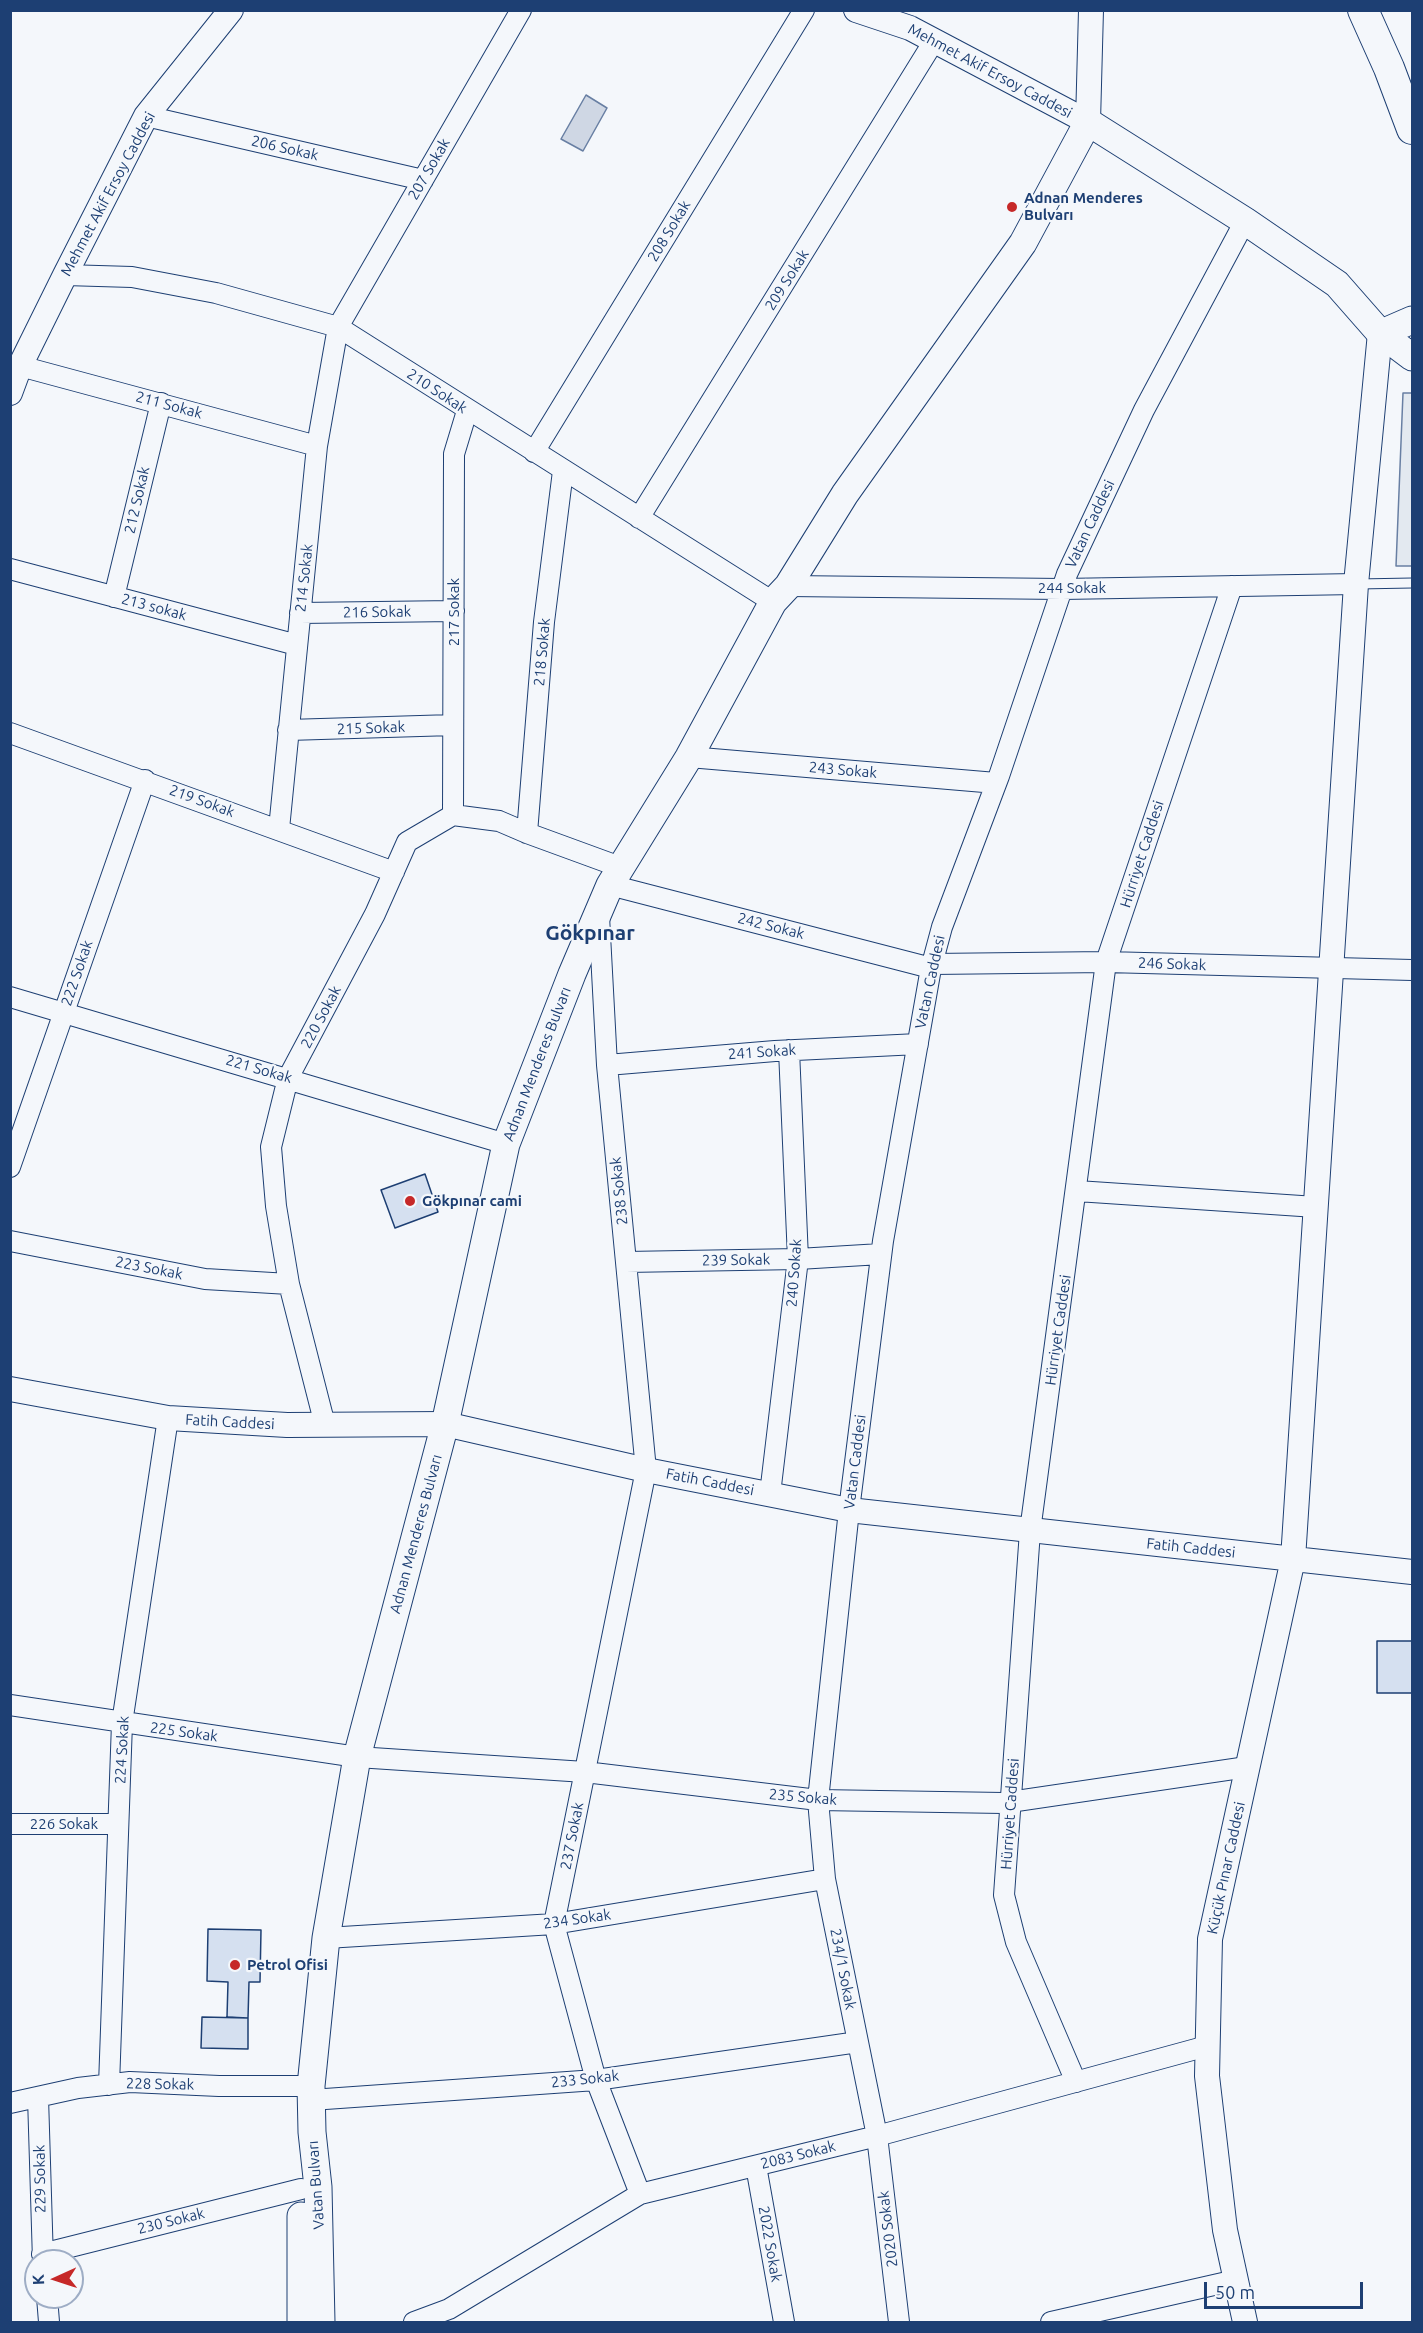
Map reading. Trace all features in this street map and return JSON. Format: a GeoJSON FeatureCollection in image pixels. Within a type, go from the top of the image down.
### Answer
{"type":"FeatureCollection","features":[{"type":"Feature","properties":{"kind":"main road"},"geometry":{"type":"LineString","coordinates":[[1363,10],[1413,129]]}},
{"type":"Feature","properties":{"kind":"main road"},"geometry":{"type":"LineString","coordinates":[[1088,122],[1245,221],[1337,284],[1381,333],[1413,357]]}},
{"type":"Feature","properties":{"kind":"main road","name":"Adnan Menderes Bulvarı"},"geometry":{"type":"LineString","coordinates":[[312,2132],[311,2093],[326,1938],[357,1757],[445,1424],[506,1143],[572,974],[615,876],[689,757],[781,594],[845,494],[1023,243],[1088,122]]}},
{"type":"Feature","properties":{"kind":"main road"},"geometry":{"type":"LineString","coordinates":[[1381,333],[1413,320]]}},
{"type":"Feature","properties":{"kind":"main road","name":"Vatan Bulvarı"},"geometry":{"type":"LineString","coordinates":[[301,2322],[301,2189],[312,2132]]}},
{"type":"Feature","properties":{"kind":"main road","name":"Vatan Bulvarı"},"geometry":{"type":"LineString","coordinates":[[312,2132],[318,2187],[321,2322]]}},
{"type":"Feature","properties":{"kind":"street","name":"207 Sokak"},"geometry":{"type":"LineString","coordinates":[[338,327],[521,10]]}},
{"type":"Feature","properties":{"kind":"street","name":"208 Sokak"},"geometry":{"type":"LineString","coordinates":[[534,452],[804,10]]}},
{"type":"Feature","properties":{"kind":"street","name":"Mehmet Akif Ersoy Caddesi"},"geometry":{"type":"LineString","coordinates":[[856,10],[910,28],[1088,122]]}},
{"type":"Feature","properties":{"kind":"street"},"geometry":{"type":"LineString","coordinates":[[1088,122],[1091,10]]}},
{"type":"Feature","properties":{"kind":"street","name":"Mehmet Akif Ersoy Caddesi"},"geometry":{"type":"LineString","coordinates":[[10,393],[20,366],[146,116],[222,14]]}},
{"type":"Feature","properties":{"kind":"street","name":"209 Sokak"},"geometry":{"type":"LineString","coordinates":[[639,518],[934,41]]}},
{"type":"Feature","properties":{"kind":"street","name":"206 Sokak"},"geometry":{"type":"LineString","coordinates":[[146,116],[423,180]]}},
{"type":"Feature","properties":{"kind":"street","name":"Vatan Caddesi"},"geometry":{"type":"LineString","coordinates":[[818,1800],[849,1510],[881,1254],[932,966],[942,927],[996,783],[1062,589],[1144,410],[1245,221]]}},
{"type":"Feature","properties":{"kind":"street","name":"210 Sokak"},"geometry":{"type":"LineString","coordinates":[[65,276],[132,277],[216,293],[338,327],[467,411],[639,518],[781,594]]}},
{"type":"Feature","properties":{"kind":"street","name":"214 Sokak"},"geometry":{"type":"LineString","coordinates":[[279,830],[317,446],[338,327]]}},
{"type":"Feature","properties":{"kind":"street","name":"Küçük Pınar Caddesi"},"geometry":{"type":"LineString","coordinates":[[1245,2322],[1225,2230],[1207,2076],[1210,1939],[1293,1559],[1356,584],[1381,333]]}},
{"type":"Feature","properties":{"kind":"street","name":"211 Sokak"},"geometry":{"type":"LineString","coordinates":[[20,366],[317,446]]}},
{"type":"Feature","properties":{"kind":"street","name":"212 Sokak"},"geometry":{"type":"LineString","coordinates":[[114,597],[161,403]]}},
{"type":"Feature","properties":{"kind":"street","name":"217 Sokak"},"geometry":{"type":"LineString","coordinates":[[453,815],[454,454],[467,411]]}},
{"type":"Feature","properties":{"kind":"street","name":"218 Sokak"},"geometry":{"type":"LineString","coordinates":[[527,833],[544,622],[563,471]]}},
{"type":"Feature","properties":{"kind":"street","name":"213 sokak"},"geometry":{"type":"LineString","coordinates":[[10,569],[297,645]]}},
{"type":"Feature","properties":{"kind":"street","name":"244 Sokak"},"geometry":{"type":"LineString","coordinates":[[781,594],[1356,584]]}},
{"type":"Feature","properties":{"kind":"street","name":"Hürriyet Caddesi"},"geometry":{"type":"LineString","coordinates":[[1076,2082],[1016,1942],[1004,1895],[1030,1532],[1106,962],[1232,586]]}},
{"type":"Feature","properties":{"kind":"street","name":"216 Sokak"},"geometry":{"type":"LineString","coordinates":[[300,613],[454,611]]}},
{"type":"Feature","properties":{"kind":"street","name":"215 Sokak"},"geometry":{"type":"LineString","coordinates":[[288,730],[453,725]]}},
{"type":"Feature","properties":{"kind":"street","name":"219 Sokak"},"geometry":{"type":"LineString","coordinates":[[10,733],[394,872]]}},
{"type":"Feature","properties":{"kind":"street","name":"243 Sokak"},"geometry":{"type":"LineString","coordinates":[[689,757],[996,783]]}},
{"type":"Feature","properties":{"kind":"street","name":"222 Sokak"},"geometry":{"type":"LineString","coordinates":[[10,1167],[145,780]]}},
{"type":"Feature","properties":{"kind":"street"},"geometry":{"type":"LineString","coordinates":[[453,815],[499,821],[615,876]]}},
{"type":"Feature","properties":{"kind":"street","name":"220 Sokak"},"geometry":{"type":"LineString","coordinates":[[325,1425],[289,1284],[276,1206],[271,1147],[288,1078],[375,914],[407,842],[453,815]]}},
{"type":"Feature","properties":{"kind":"street","name":"242 Sokak"},"geometry":{"type":"LineString","coordinates":[[615,876],[932,966]]}},
{"type":"Feature","properties":{"kind":"street","name":"238 Sokak"},"geometry":{"type":"LineString","coordinates":[[599,912],[607,1065],[646,1470]]}},
{"type":"Feature","properties":{"kind":"street","name":"246 Sokak"},"geometry":{"type":"LineString","coordinates":[[932,966],[1106,962],[1413,970]]}},
{"type":"Feature","properties":{"kind":"street","name":"221 Sokak"},"geometry":{"type":"LineString","coordinates":[[10,997],[506,1143]]}},
{"type":"Feature","properties":{"kind":"street","name":"241 Sokak"},"geometry":{"type":"LineString","coordinates":[[607,1065],[789,1050],[918,1044]]}},
{"type":"Feature","properties":{"kind":"street","name":"240 Sokak"},"geometry":{"type":"LineString","coordinates":[[770,1494],[798,1259],[789,1050]]}},
{"type":"Feature","properties":{"kind":"street"},"geometry":{"type":"LineString","coordinates":[[1077,1191],[1316,1207]]}},
{"type":"Feature","properties":{"kind":"street","name":"223 Sokak"},"geometry":{"type":"LineString","coordinates":[[10,1241],[206,1279],[289,1284]]}},
{"type":"Feature","properties":{"kind":"street","name":"239 Sokak"},"geometry":{"type":"LineString","coordinates":[[626,1262],[798,1259],[881,1254]]}},
{"type":"Feature","properties":{"kind":"street","name":"Fatih Caddesi"},"geometry":{"type":"LineString","coordinates":[[10,1389],[168,1418],[325,1425],[445,1424],[646,1470],[849,1510],[1030,1532],[1413,1572]]}},
{"type":"Feature","properties":{"kind":"street","name":"224 Sokak"},"geometry":{"type":"LineString","coordinates":[[109,2085],[122,1723],[168,1418]]}},
{"type":"Feature","properties":{"kind":"street","name":"237 Sokak"},"geometry":{"type":"LineString","coordinates":[[640,2194],[596,2080],[554,1924],[646,1470]]}},
{"type":"Feature","properties":{"kind":"street","name":"225 Sokak"},"geometry":{"type":"LineString","coordinates":[[10,1705],[357,1757]]}},
{"type":"Feature","properties":{"kind":"street","name":"235 Sokak"},"geometry":{"type":"LineString","coordinates":[[357,1757],[585,1772],[818,1800],[1010,1801],[1247,1767]]}},
{"type":"Feature","properties":{"kind":"street","name":"234/1 Sokak"},"geometry":{"type":"LineString","coordinates":[[818,1800],[825,1879],[877,2136]]}},
{"type":"Feature","properties":{"kind":"street","name":"226 Sokak"},"geometry":{"type":"LineString","coordinates":[[10,1824],[118,1824]]}},
{"type":"Feature","properties":{"kind":"street","name":"234 Sokak"},"geometry":{"type":"LineString","coordinates":[[326,1938],[554,1924],[825,1879]]}},
{"type":"Feature","properties":{"kind":"street","name":"233 Sokak"},"geometry":{"type":"LineString","coordinates":[[311,2093],[596,2080],[858,2042]]}},
{"type":"Feature","properties":{"kind":"street","name":"2083 Sokak"},"geometry":{"type":"LineString","coordinates":[[414,2322],[450,2316],[640,2194],[877,2136],[1207,2046]]}},
{"type":"Feature","properties":{"kind":"street","name":"228 Sokak"},"geometry":{"type":"LineString","coordinates":[[10,2103],[78,2088],[130,2082],[311,2093]]}},
{"type":"Feature","properties":{"kind":"street","name":"229 Sokak"},"geometry":{"type":"LineString","coordinates":[[39,2097],[42,2249]]}},
{"type":"Feature","properties":{"kind":"street","name":"2020 Sokak"},"geometry":{"type":"LineString","coordinates":[[877,2136],[898,2322]]}},
{"type":"Feature","properties":{"kind":"street","name":"2022 Sokak"},"geometry":{"type":"LineString","coordinates":[[756,2166],[784,2322]]}},
{"type":"Feature","properties":{"kind":"street","name":"230 Sokak"},"geometry":{"type":"LineString","coordinates":[[72,2249],[301,2189]]}},
{"type":"Feature","properties":{"kind":"street"},"geometry":{"type":"LineString","coordinates":[[1051,2322],[1236,2280]]}},
{"type":"Feature","properties":{"kind":"lane"},"geometry":{"type":"LineString","coordinates":[[1356,584],[1413,583]]}},
{"type":"Feature","properties":{"kind":"shaded area"},"geometry":{"type":"Polygon","coordinates":[[[586,95],[607,108],[583,151],[561,139],[586,95]]]}},
{"type":"Feature","properties":{"kind":"shaded area"},"geometry":{"type":"Polygon","coordinates":[[[1403,393],[1412,393],[1412,566],[1396,566],[1403,393]]]}},
{"type":"Feature","properties":{"kind":"building","name":"Gökpınar cami"},"geometry":{"type":"Polygon","coordinates":[[[425,1174],[438,1212],[395,1228],[381,1190],[425,1174]]]}},
{"type":"Feature","properties":{"kind":"building"},"geometry":{"type":"Polygon","coordinates":[[[1377,1641],[1412,1641],[1412,1693],[1377,1693],[1377,1641]]]}},
{"type":"Feature","properties":{"kind":"building"},"geometry":{"type":"Polygon","coordinates":[[[208,1929],[261,1930],[260,1982],[249,1982],[248,2018],[227,2017],[228,1982],[207,1981],[208,1929]]]}},
{"type":"Feature","properties":{"kind":"building"},"geometry":{"type":"Polygon","coordinates":[[[202,2017],[248,2018],[248,2049],[201,2048],[202,2017]]]}},
{"type":"Feature","properties":{"kind":"place","name":"Adnan Menderes Bulvarı"},"geometry":{"type":"Point","coordinates":[1012,207]}},
{"type":"Feature","properties":{"kind":"place","name":"Gökpınar cami"},"geometry":{"type":"Point","coordinates":[410,1201]}},
{"type":"Feature","properties":{"kind":"place","name":"Petrol Ofisi"},"geometry":{"type":"Point","coordinates":[235,1965]}},
{"type":"Feature","properties":{"kind":"district","name":"Gökpınar"},"geometry":{"type":"Point","coordinates":[590,933]}}]}
